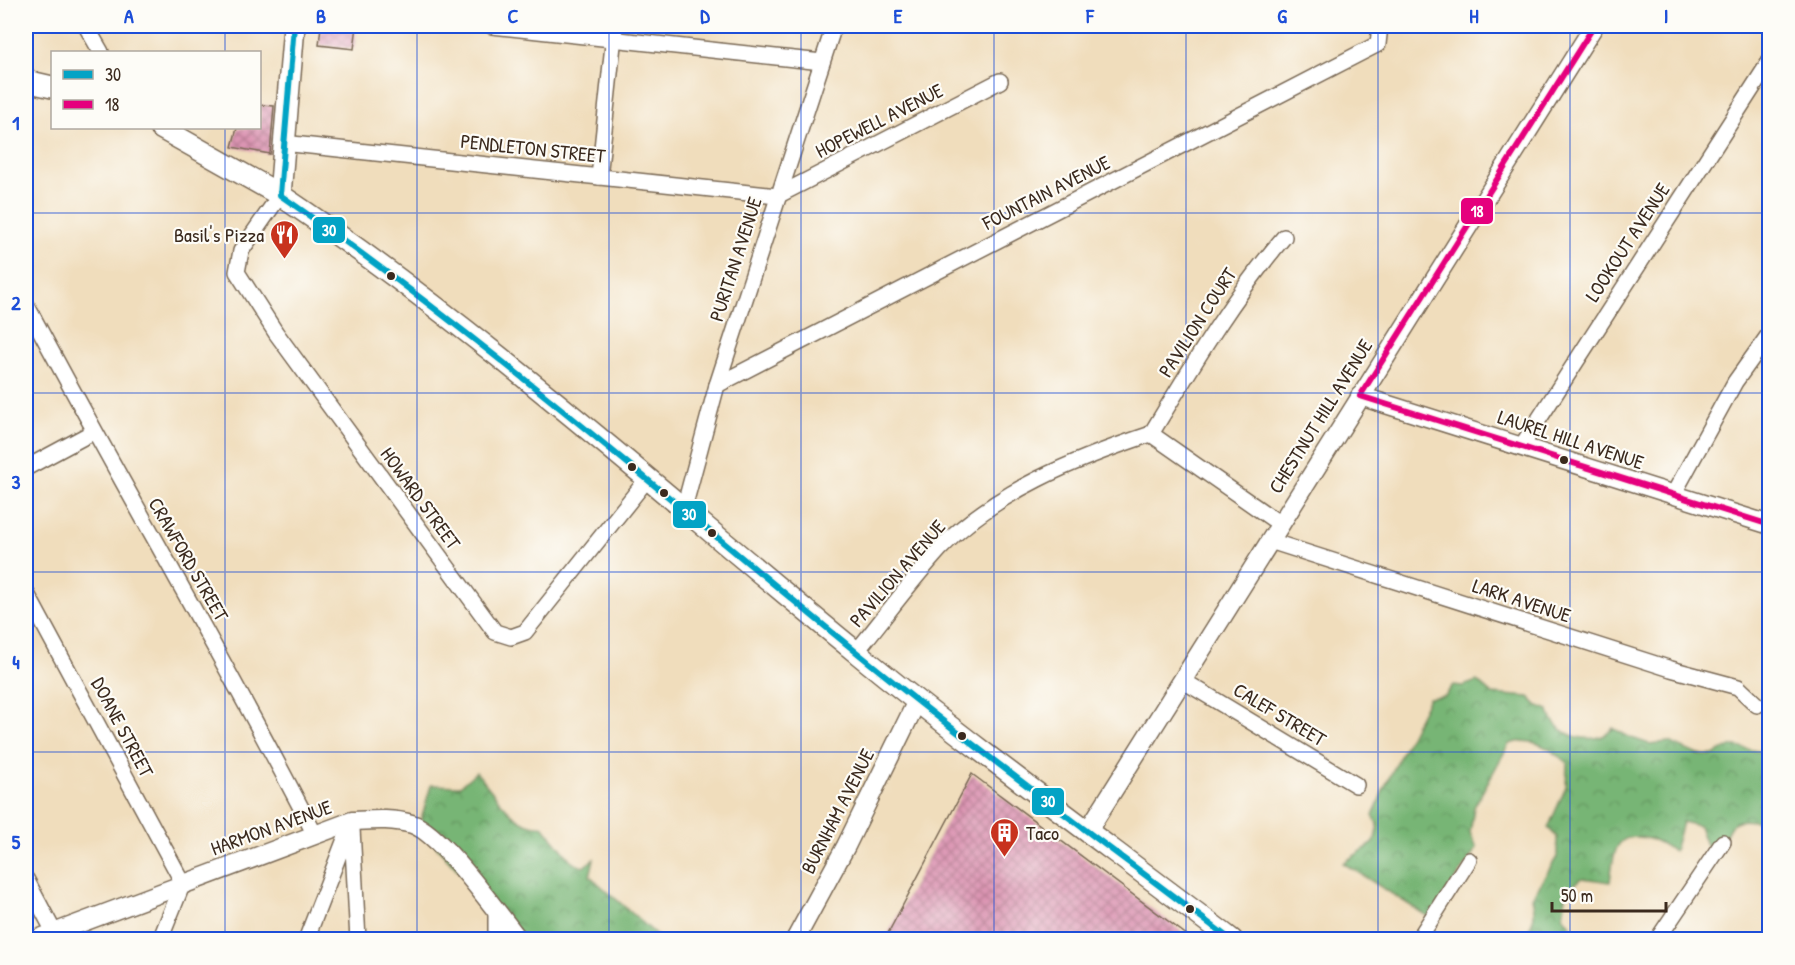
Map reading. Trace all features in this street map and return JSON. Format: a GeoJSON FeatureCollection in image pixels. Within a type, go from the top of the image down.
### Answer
{"type":"FeatureCollection","features":[{"type":"Feature","properties":{"kind":"main road"},"geometry":{"type":"LineString","coordinates":[[280,195],[294,26]]}},
{"type":"Feature","properties":{"kind":"main road"},"geometry":{"type":"LineString","coordinates":[[163,129],[280,195],[357,248],[563,408],[917,701],[1087,832],[1232,939]]}},
{"type":"Feature","properties":{"kind":"street"},"geometry":{"type":"LineString","coordinates":[[86,26],[100,51]]}},
{"type":"Feature","properties":{"kind":"street"},"geometry":{"type":"LineString","coordinates":[[492,26],[614,32],[822,62]]}},
{"type":"Feature","properties":{"kind":"street","name":"PURITAN AVENUE"},"geometry":{"type":"LineString","coordinates":[[684,508],[717,385],[834,26]]}},
{"type":"Feature","properties":{"kind":"street","name":"FOUNTAIN AVENUE"},"geometry":{"type":"LineString","coordinates":[[717,385],[1378,44],[1380,26]]}},
{"type":"Feature","properties":{"kind":"street","name":"CHESTNUT HILL AVENUE"},"geometry":{"type":"LineString","coordinates":[[1087,832],[1594,26]]}},
{"type":"Feature","properties":{"kind":"street"},"geometry":{"type":"LineString","coordinates":[[599,177],[614,32]]}},
{"type":"Feature","properties":{"kind":"street","name":"LOOKOUT AVENUE"},"geometry":{"type":"LineString","coordinates":[[1521,447],[1770,61]]}},
{"type":"Feature","properties":{"kind":"street","name":"HOPEWELL AVENUE"},"geometry":{"type":"LineString","coordinates":[[777,196],[1000,81]]}},
{"type":"Feature","properties":{"kind":"street","name":"PENDLETON STREET"},"geometry":{"type":"LineString","coordinates":[[283,143],[777,196]]}},
{"type":"Feature","properties":{"kind":"street","name":"HOWARD STREET"},"geometry":{"type":"LineString","coordinates":[[280,195],[241,251],[237,272],[302,370],[495,632],[511,637],[525,632],[648,478]]}},
{"type":"Feature","properties":{"kind":"street","name":"PAVILION COURT"},"geometry":{"type":"LineString","coordinates":[[1151,434],[1212,333],[1257,269],[1284,237]]}},
{"type":"Feature","properties":{"kind":"street","name":"CRAWFORD STREET"},"geometry":{"type":"LineString","coordinates":[[26,304],[93,432],[262,730],[315,835]]}},
{"type":"Feature","properties":{"kind":"street"},"geometry":{"type":"LineString","coordinates":[[1672,495],[1735,382],[1770,333]]}},
{"type":"Feature","properties":{"kind":"street","name":"LAUREL HILL AVENUE"},"geometry":{"type":"LineString","coordinates":[[1360,396],[1770,525]]}},
{"type":"Feature","properties":{"kind":"street"},"geometry":{"type":"LineString","coordinates":[[26,468],[93,432]]}},
{"type":"Feature","properties":{"kind":"street"},"geometry":{"type":"LineString","coordinates":[[1151,434],[1280,524]]}},
{"type":"Feature","properties":{"kind":"street","name":"PAVILION AVENUE"},"geometry":{"type":"LineString","coordinates":[[856,652],[941,548],[991,507],[1083,457],[1151,434]]}},
{"type":"Feature","properties":{"kind":"street","name":"LARK AVENUE"},"geometry":{"type":"LineString","coordinates":[[1270,540],[1671,669],[1738,687],[1757,705]]}},
{"type":"Feature","properties":{"kind":"street","name":"DOANE STREET"},"geometry":{"type":"LineString","coordinates":[[26,591],[183,883]]}},
{"type":"Feature","properties":{"kind":"street","name":"CALEF STREET"},"geometry":{"type":"LineString","coordinates":[[1182,680],[1356,785]]}},
{"type":"Feature","properties":{"kind":"street","name":"BURNHAM AVENUE"},"geometry":{"type":"LineString","coordinates":[[795,939],[846,846],[917,701]]}},
{"type":"Feature","properties":{"kind":"street","name":"HARMON AVENUE"},"geometry":{"type":"LineString","coordinates":[[35,939],[352,821],[387,820],[414,825],[471,878],[519,939]]}},
{"type":"Feature","properties":{"kind":"street"},"geometry":{"type":"LineString","coordinates":[[306,939],[352,821]]}},
{"type":"Feature","properties":{"kind":"street"},"geometry":{"type":"LineString","coordinates":[[352,821],[358,939]]}},
{"type":"Feature","properties":{"kind":"street"},"geometry":{"type":"LineString","coordinates":[[1657,939],[1723,842]]}},
{"type":"Feature","properties":{"kind":"street"},"geometry":{"type":"LineString","coordinates":[[1418,939],[1470,860]]}},
{"type":"Feature","properties":{"kind":"street"},"geometry":{"type":"LineString","coordinates":[[26,879],[54,932]]}},
{"type":"Feature","properties":{"kind":"street"},"geometry":{"type":"LineString","coordinates":[[160,939],[183,883]]}},
{"type":"Feature","properties":{"kind":"street"},"geometry":{"type":"LineString","coordinates":[[496,911],[496,939]]}},
{"type":"Feature","properties":{"kind":"green space"},"geometry":{"type":"Polygon","coordinates":[[[1477,681],[1492,694],[1529,697],[1538,706],[1549,710],[1558,727],[1576,737],[1597,738],[1613,728],[1649,744],[1669,742],[1698,755],[1713,755],[1731,746],[1769,753],[1769,824],[1747,820],[1734,823],[1730,827],[1719,855],[1709,853],[1699,826],[1682,822],[1674,851],[1656,841],[1640,837],[1623,840],[1615,852],[1610,882],[1582,878],[1567,891],[1563,916],[1573,929],[1567,939],[1522,939],[1533,920],[1532,897],[1557,857],[1557,837],[1548,828],[1566,787],[1567,763],[1540,744],[1525,741],[1509,744],[1474,807],[1470,833],[1477,848],[1430,918],[1343,863],[1374,843],[1378,825],[1373,816],[1384,788],[1429,698],[1445,696],[1453,685],[1463,686],[1477,681]]]}},
{"type":"Feature","properties":{"kind":"green space"},"geometry":{"type":"Polygon","coordinates":[[[476,772],[514,816],[523,822],[543,826],[573,863],[583,867],[594,859],[590,876],[661,939],[520,939],[419,827],[431,785],[460,786],[476,772]]]}},
{"type":"Feature","properties":{"kind":"building"},"geometry":{"type":"Polygon","coordinates":[[[321,26],[357,26],[354,49],[319,45],[321,26]]]}},
{"type":"Feature","properties":{"kind":"building"},"geometry":{"type":"Polygon","coordinates":[[[261,105],[274,106],[270,154],[232,147],[237,129],[261,129],[261,105]]]}},
{"type":"Feature","properties":{"kind":"building","name":"Taco"},"geometry":{"type":"Polygon","coordinates":[[[972,774],[1192,939],[885,939],[972,774]]]}},
{"type":"Feature","properties":{"kind":"transit line","name":"30"},"geometry":{"type":"LineString","coordinates":[[294,26],[280,195],[355,248],[500,360],[901,688],[1231,940]]}},
{"type":"Feature","properties":{"kind":"transit line","name":"18"},"geometry":{"type":"LineString","coordinates":[[1360,396],[1594,26]]}},
{"type":"Feature","properties":{"kind":"transit line","name":"18"},"geometry":{"type":"LineString","coordinates":[[1360,396],[1770,525]]}},
{"type":"Feature","properties":{"kind":"place","name":"Basil's Pizza"},"geometry":{"type":"Point","coordinates":[285,260]}},
{"type":"Feature","properties":{"kind":"place","name":"Taco"},"geometry":{"type":"Point","coordinates":[1005,858]}}]}
